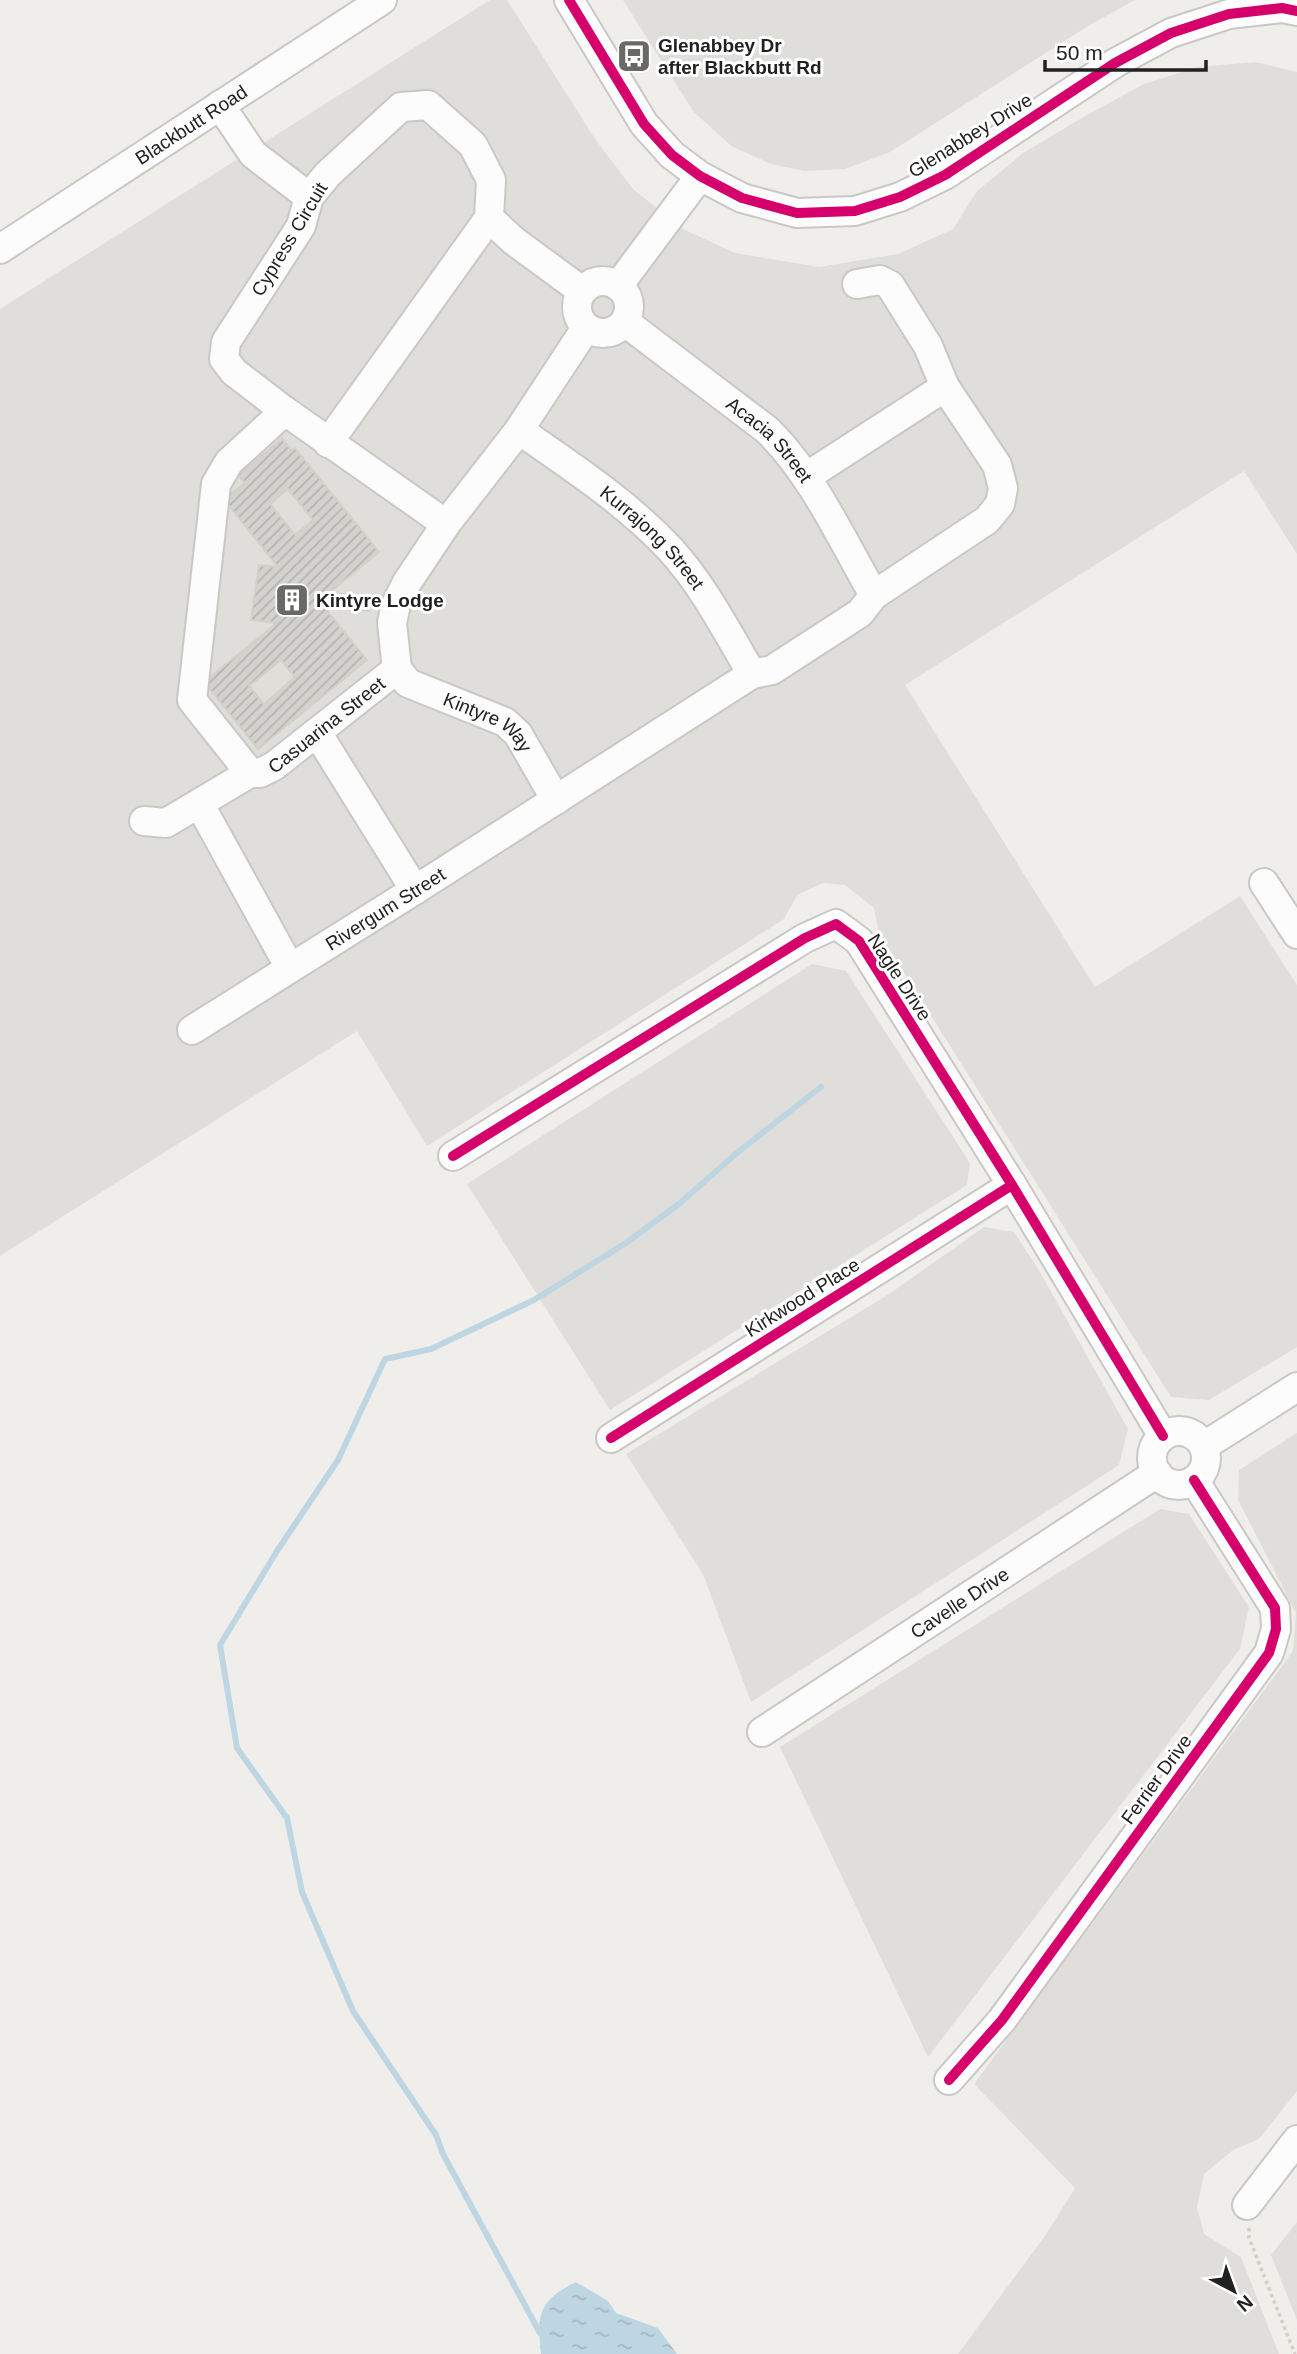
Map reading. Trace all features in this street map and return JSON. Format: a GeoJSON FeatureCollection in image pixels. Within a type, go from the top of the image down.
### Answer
{"type":"FeatureCollection","features":[{"type":"Feature","properties":{"kind":"street","name":"Blackbutt Road"},"geometry":{"type":"LineString","coordinates":[[0,249],[382,0]]}},
{"type":"Feature","properties":{"kind":"street","name":"Glenabbey Drive"},"geometry":{"type":"LineString","coordinates":[[569,0],[644,124],[672,155],[700,176],[742,198],[797,213],[855,211],[900,197],[945,175],[1115,63],[1171,33],[1229,14],[1282,8],[1297,11]]}},
{"type":"Feature","properties":{"kind":"street"},"geometry":{"type":"LineString","coordinates":[[220,105],[253,155],[309,197]]}},
{"type":"Feature","properties":{"kind":"street","name":"Cypress Circuit"},"geometry":{"type":"LineString","coordinates":[[446,524],[328,443],[234,372],[224,359],[226,342],[301,226],[309,197],[328,174],[401,107],[428,106],[473,145],[491,180],[489,218]]}},
{"type":"Feature","properties":{"kind":"street"},"geometry":{"type":"LineString","coordinates":[[618,286],[700,176]]}},
{"type":"Feature","properties":{"kind":"street"},"geometry":{"type":"LineString","coordinates":[[328,443],[489,218],[514,241],[582,292]]}},
{"type":"Feature","properties":{"kind":"street","name":"Rivergum Street"},"geometry":{"type":"LineString","coordinates":[[192,1030],[752,674],[772,670],[827,635],[860,613],[874,595],[988,520],[1000,504],[1003,488],[997,465],[945,387],[928,346],[890,285],[880,280],[857,284]]}},
{"type":"Feature","properties":{"kind":"street"},"geometry":{"type":"LineString","coordinates":[[595,282],[611,282],[618,286],[628,299],[625,323],[618,329],[602,334],[586,328],[577,315],[578,299],[582,292],[595,282]]}},
{"type":"Feature","properties":{"kind":"street","name":"Acacia Street"},"geometry":{"type":"LineString","coordinates":[[625,323],[780,441],[806,477],[874,595]]}},
{"type":"Feature","properties":{"kind":"street"},"geometry":{"type":"LineString","coordinates":[[397,669],[392,624],[396,604],[406,584],[446,524],[519,430],[586,328]]}},
{"type":"Feature","properties":{"kind":"street"},"geometry":{"type":"LineString","coordinates":[[806,477],[945,387]]}},
{"type":"Feature","properties":{"kind":"street"},"geometry":{"type":"LineString","coordinates":[[250,773],[192,700],[216,484],[229,462],[285,411]]}},
{"type":"Feature","properties":{"kind":"street","name":"Kurrajong Street"},"geometry":{"type":"LineString","coordinates":[[519,430],[628,507],[671,550],[698,583],[752,674]]}},
{"type":"Feature","properties":{"kind":"street","name":"Casuarina Street"},"geometry":{"type":"LineString","coordinates":[[144,821],[166,823],[250,773],[260,773],[274,766],[318,734],[397,669]]}},
{"type":"Feature","properties":{"kind":"street","name":"Kintyre Way"},"geometry":{"type":"LineString","coordinates":[[397,669],[408,683],[505,722],[566,792]]}},
{"type":"Feature","properties":{"kind":"street"},"geometry":{"type":"LineString","coordinates":[[318,734],[415,890]]}},
{"type":"Feature","properties":{"kind":"street"},"geometry":{"type":"LineString","coordinates":[[200,805],[290,968]]}},
{"type":"Feature","properties":{"kind":"street"},"geometry":{"type":"LineString","coordinates":[[1264,883],[1297,934]]}},
{"type":"Feature","properties":{"kind":"street","name":"Nagle Drive"},"geometry":{"type":"LineString","coordinates":[[453,1156],[805,938],[836,924],[859,942],[1012,1185],[1163,1436]]}},
{"type":"Feature","properties":{"kind":"street","name":"Kirkwood Place"},"geometry":{"type":"LineString","coordinates":[[611,1438],[1012,1185]]}},
{"type":"Feature","properties":{"kind":"street"},"geometry":{"type":"LineString","coordinates":[[1204,1446],[1297,1387]]}},
{"type":"Feature","properties":{"kind":"street"},"geometry":{"type":"LineString","coordinates":[[1186,1431],[1199,1439],[1204,1446],[1204,1469],[1194,1480],[1178,1485],[1170,1483],[1157,1473],[1152,1458],[1154,1449],[1163,1436],[1170,1432],[1186,1431]]}},
{"type":"Feature","properties":{"kind":"street","name":"Cavelle Drive"},"geometry":{"type":"LineString","coordinates":[[762,1732],[1157,1473]]}},
{"type":"Feature","properties":{"kind":"street","name":"Ferrier Drive"},"geometry":{"type":"LineString","coordinates":[[949,2080],[1002,2020],[1269,1653],[1276,1629],[1275,1608],[1194,1480]]}},
{"type":"Feature","properties":{"kind":"street"},"geometry":{"type":"LineString","coordinates":[[1247,2205],[1297,2140]]}},
{"type":"Feature","properties":{"kind":"path"},"geometry":{"type":"LineString","coordinates":[[1247,2205],[1249,2238],[1295,2354]]}},
{"type":"Feature","properties":{"kind":"shaded area"},"geometry":{"type":"Polygon","coordinates":[[[490,0],[507,0],[595,139],[633,189],[683,229],[735,253],[819,267],[898,254],[953,229],[977,191],[1023,153],[1144,84],[1198,67],[1255,62],[1297,72],[1297,554],[1244,471],[905,685],[1095,987],[1240,896],[1297,985],[1297,1347],[1209,1400],[1171,1397],[879,933],[874,908],[845,885],[823,883],[797,895],[784,919],[427,1146],[357,1031],[0,1256],[0,309],[490,0]]]}},
{"type":"Feature","properties":{"kind":"shaded area"},"geometry":{"type":"Polygon","coordinates":[[[623,0],[1135,0],[1088,26],[890,152],[845,169],[804,171],[771,164],[731,146],[693,111],[623,0]]]}},
{"type":"Feature","properties":{"kind":"shaded area"},"geometry":{"type":"Polygon","coordinates":[[[812,964],[846,971],[970,1163],[967,1185],[610,1410],[467,1184],[812,964]]]}},
{"type":"Feature","properties":{"kind":"shaded area"},"geometry":{"type":"Polygon","coordinates":[[[984,1227],[1014,1232],[1040,1272],[1128,1429],[1119,1465],[751,1702],[703,1574],[626,1454],[889,1294],[984,1227]]]}},
{"type":"Feature","properties":{"kind":"shaded area"},"geometry":{"type":"Polygon","coordinates":[[[1297,1433],[1297,2091],[1259,2139],[1233,2150],[1204,2174],[1197,2207],[1204,2234],[1241,2257],[1279,2354],[958,2354],[1047,2233],[1075,2188],[974,2084],[1293,1651],[1296,1613],[1238,1500],[1239,1470],[1297,1433]]]}},
{"type":"Feature","properties":{"kind":"shaded area"},"geometry":{"type":"Polygon","coordinates":[[[1160,1509],[1189,1514],[1249,1607],[1240,1649],[928,2057],[780,1747],[1160,1509]]]}},
{"type":"Feature","properties":{"kind":"shaded area"},"geometry":{"type":"Polygon","coordinates":[[[1297,2222],[1297,2320],[1271,2255],[1297,2222]]]}},
{"type":"Feature","properties":{"kind":"water"},"geometry":{"type":"Polygon","coordinates":[[[576,2282],[608,2301],[616,2313],[658,2328],[677,2354],[541,2354],[539,2329],[543,2310],[554,2296],[576,2282]]]}},
{"type":"Feature","properties":{"kind":"building","name":"Kintyre Lodge"},"geometry":{"type":"Polygon","coordinates":[[[282,439],[292,451],[295,448],[379,552],[330,592],[328,606],[328,612],[367,660],[258,749],[204,682],[277,623],[251,620],[259,565],[278,567],[224,499],[245,483],[238,475],[282,439]],[[288,489],[270,504],[295,535],[313,520],[288,489]],[[281,660],[249,686],[264,704],[295,677],[281,660]]]}},
{"type":"Feature","properties":{"kind":"building"},"geometry":{"type":"Polygon","coordinates":[[[330,593],[371,597],[369,611],[328,606],[330,593]]]}},
{"type":"Feature","properties":{"kind":"waterway"},"geometry":{"type":"LineString","coordinates":[[540,2333],[443,2154],[436,2135],[353,2011],[302,1892],[287,1818],[237,1748],[220,1645],[277,1551],[338,1460],[385,1359],[431,1349],[534,1300],[626,1243],[680,1203],[738,1152],[821,1087]]}},
{"type":"Feature","properties":{"kind":"cycle path"},"geometry":{"type":"LineString","coordinates":[[569,0],[644,124],[672,155],[700,176],[742,198],[797,213],[855,211],[900,197],[945,175],[1115,63],[1171,33],[1229,14],[1282,8],[1297,11]]}},
{"type":"Feature","properties":{"kind":"cycle path"},"geometry":{"type":"LineString","coordinates":[[453,1156],[805,938],[836,924],[859,941],[1012,1185],[1163,1436]]}},
{"type":"Feature","properties":{"kind":"cycle path"},"geometry":{"type":"LineString","coordinates":[[611,1438],[1012,1185]]}},
{"type":"Feature","properties":{"kind":"cycle path"},"geometry":{"type":"LineString","coordinates":[[949,2080],[1002,2020],[1269,1653],[1276,1629],[1275,1608],[1194,1480]]}},
{"type":"Feature","properties":{"kind":"place","name":"Glenabbey Dr after Blackbutt Rd"},"geometry":{"type":"Point","coordinates":[634,56]}},
{"type":"Feature","properties":{"kind":"place","name":"Kintyre Lodge"},"geometry":{"type":"Point","coordinates":[292,600]}}]}
